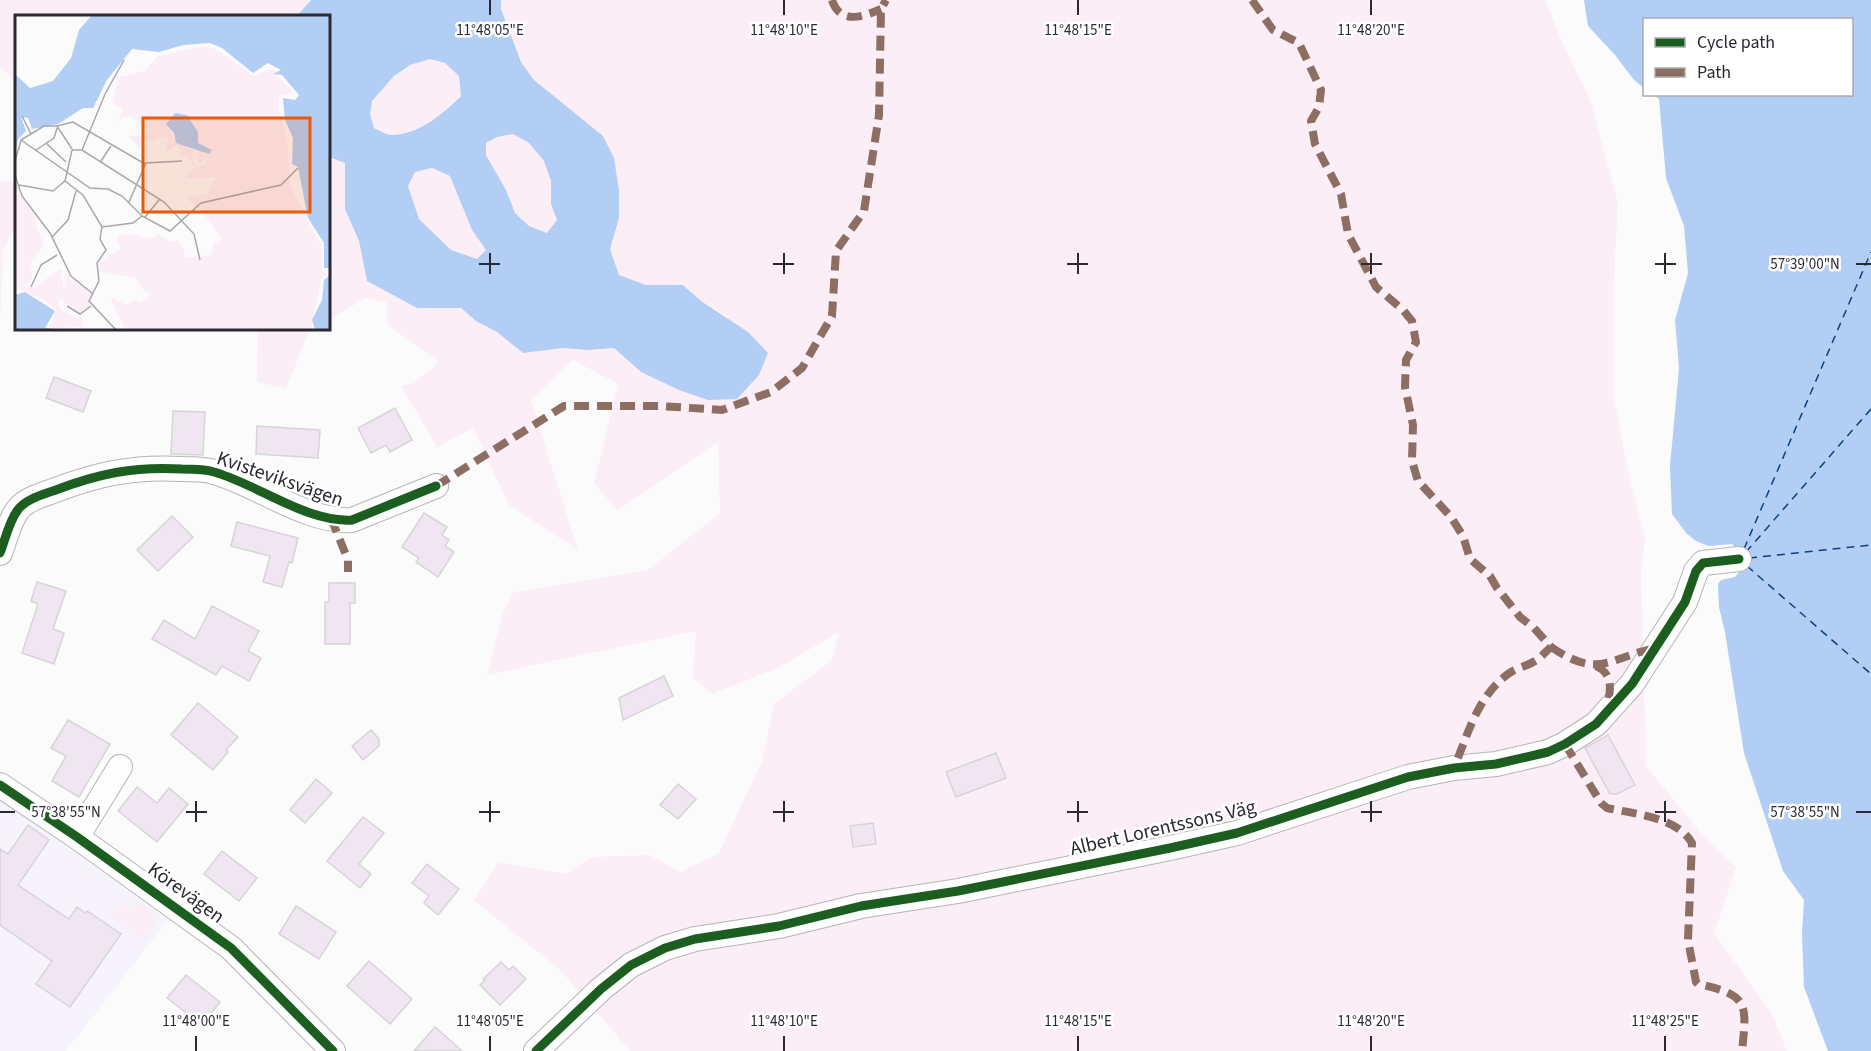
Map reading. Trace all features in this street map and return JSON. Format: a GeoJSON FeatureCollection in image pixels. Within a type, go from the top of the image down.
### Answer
{"type":"FeatureCollection","features":[{"type":"Feature","properties":{"kind":"street","name":"Kvisteviksvägen"},"geometry":{"type":"LineString","coordinates":[[0,553],[8,506],[26,502],[87,478],[123,470],[156,467],[214,472],[296,506],[340,521],[352,520],[436,486]]}},
{"type":"Feature","properties":{"kind":"street","name":"Albert Lorentssons Väg"},"geometry":{"type":"LineString","coordinates":[[536,1051],[609,983],[631,966],[665,948],[694,939],[779,926],[861,906],[958,891],[1170,848],[1237,833],[1408,777],[1454,768],[1496,764],[1548,752],[1596,724],[1632,684],[1685,602],[1696,571],[1703,563],[1739,559]]}},
{"type":"Feature","properties":{"kind":"street"},"geometry":{"type":"LineString","coordinates":[[77,837],[120,767]]}},
{"type":"Feature","properties":{"kind":"street","name":"Körevägen"},"geometry":{"type":"LineString","coordinates":[[0,785],[77,837],[231,948],[333,1051]]}},
{"type":"Feature","properties":{"kind":"shaded area"},"geometry":{"type":"Polygon","coordinates":[[[0,0],[311,0],[298,15],[15,15],[15,82],[0,66],[0,0]]]}},
{"type":"Feature","properties":{"kind":"shaded area"},"geometry":{"type":"Polygon","coordinates":[[[501,0],[1545,0],[1563,44],[1590,99],[1618,203],[1613,298],[1613,393],[1627,466],[1645,538],[1641,570],[1646,766],[1699,831],[1736,868],[1714,933],[1772,1014],[1787,1051],[630,1051],[561,971],[474,900],[499,862],[566,874],[591,857],[650,855],[680,872],[719,853],[762,761],[774,704],[832,660],[839,632],[778,668],[712,694],[693,678],[696,631],[487,675],[503,613],[514,592],[648,570],[720,513],[718,442],[618,510],[594,484],[618,384],[573,360],[531,400],[578,550],[509,505],[473,428],[437,447],[401,386],[414,383],[439,362],[388,325],[386,302],[365,298],[330,320],[330,157],[345,163],[345,209],[359,241],[367,281],[417,308],[461,308],[523,353],[563,348],[588,350],[614,348],[641,372],[728,317],[701,301],[683,285],[646,285],[619,275],[610,249],[619,218],[566,107],[534,80],[521,62],[501,9],[501,0]]]}},
{"type":"Feature","properties":{"kind":"shaded area"},"geometry":{"type":"Polygon","coordinates":[[[430,59],[445,63],[459,76],[461,95],[439,116],[411,131],[392,135],[374,128],[370,114],[372,101],[394,76],[410,65],[430,59]]]}},
{"type":"Feature","properties":{"kind":"shaded area"},"geometry":{"type":"Polygon","coordinates":[[[513,134],[529,143],[544,161],[551,181],[551,204],[557,221],[547,234],[529,226],[515,213],[506,190],[486,155],[486,143],[497,137],[513,134]]]}},
{"type":"Feature","properties":{"kind":"shaded area"},"geometry":{"type":"Polygon","coordinates":[[[432,168],[450,176],[472,230],[486,250],[477,259],[451,250],[419,219],[408,187],[415,172],[432,168]]]}},
{"type":"Feature","properties":{"kind":"shaded area"},"geometry":{"type":"Polygon","coordinates":[[[0,181],[15,182],[15,227],[3,251],[0,323],[0,181]]]}},
{"type":"Feature","properties":{"kind":"shaded area"},"geometry":{"type":"Polygon","coordinates":[[[258,330],[314,330],[308,333],[286,389],[257,382],[258,330]]]}},
{"type":"Feature","properties":{"kind":"shaded area"},"geometry":{"type":"Polygon","coordinates":[[[0,799],[168,920],[66,1051],[0,1051],[0,799]]]}},
{"type":"Feature","properties":{"kind":"shaded area"},"geometry":{"type":"Polygon","coordinates":[[[137,902],[156,916],[157,923],[144,940],[114,919],[112,914],[121,904],[131,911],[137,902]]]}},
{"type":"Feature","properties":{"kind":"water"},"geometry":{"type":"Polygon","coordinates":[[[311,0],[501,0],[501,9],[521,62],[534,80],[603,136],[614,158],[619,191],[619,218],[610,249],[619,275],[646,285],[683,285],[701,301],[748,332],[768,353],[759,375],[737,399],[708,400],[679,390],[641,372],[614,348],[588,350],[563,348],[523,353],[461,308],[417,308],[367,281],[359,241],[345,209],[345,163],[330,157],[330,15],[298,15],[311,0]],[[430,59],[410,65],[394,76],[372,101],[370,114],[374,128],[392,135],[402,134],[421,127],[447,109],[461,96],[459,76],[445,63],[430,59]],[[513,134],[497,137],[486,143],[486,155],[506,190],[515,213],[529,226],[547,233],[557,220],[551,204],[551,181],[544,161],[529,143],[513,134]],[[432,168],[415,172],[408,186],[419,219],[451,250],[477,259],[486,250],[472,230],[450,176],[432,168]]]}},
{"type":"Feature","properties":{"kind":"water"},"geometry":{"type":"Polygon","coordinates":[[[1584,0],[1871,0],[1871,1051],[1828,1051],[1804,987],[1802,934],[1804,900],[1783,871],[1744,753],[1719,607],[1718,584],[1721,580],[1735,577],[1740,571],[1736,549],[1732,544],[1708,546],[1696,541],[1687,534],[1672,514],[1670,466],[1679,368],[1675,320],[1688,273],[1684,226],[1666,178],[1659,99],[1654,96],[1853,96],[1853,18],[1643,18],[1643,87],[1634,80],[1588,26],[1584,0]]]}},
{"type":"Feature","properties":{"kind":"building"},"geometry":{"type":"Polygon","coordinates":[[[54,377],[91,391],[83,412],[46,398],[54,377]]]}},
{"type":"Feature","properties":{"kind":"building"},"geometry":{"type":"Polygon","coordinates":[[[395,408],[412,440],[390,452],[386,445],[371,453],[358,428],[395,408]]]}},
{"type":"Feature","properties":{"kind":"building"},"geometry":{"type":"Polygon","coordinates":[[[173,411],[205,412],[203,455],[171,454],[173,411]]]}},
{"type":"Feature","properties":{"kind":"building"},"geometry":{"type":"Polygon","coordinates":[[[257,426],[320,430],[318,458],[256,454],[257,426]]]}},
{"type":"Feature","properties":{"kind":"building"},"geometry":{"type":"Polygon","coordinates":[[[424,513],[447,527],[442,535],[449,540],[445,546],[454,552],[438,577],[416,562],[419,558],[402,547],[424,513]]]}},
{"type":"Feature","properties":{"kind":"building"},"geometry":{"type":"Polygon","coordinates":[[[172,516],[193,537],[158,571],[137,550],[172,516]]]}},
{"type":"Feature","properties":{"kind":"building"},"geometry":{"type":"Polygon","coordinates":[[[237,522],[298,538],[292,563],[289,562],[282,587],[263,582],[270,556],[231,546],[237,522]]]}},
{"type":"Feature","properties":{"kind":"building"},"geometry":{"type":"Polygon","coordinates":[[[37,582],[66,591],[53,629],[64,633],[54,664],[22,653],[38,604],[31,601],[37,582]]]}},
{"type":"Feature","properties":{"kind":"building"},"geometry":{"type":"Polygon","coordinates":[[[329,583],[355,583],[355,603],[350,603],[350,644],[325,644],[325,602],[329,602],[329,583]]]}},
{"type":"Feature","properties":{"kind":"building"},"geometry":{"type":"Polygon","coordinates":[[[212,606],[259,631],[248,651],[261,658],[249,681],[222,666],[216,675],[152,639],[164,620],[195,639],[212,606]]]}},
{"type":"Feature","properties":{"kind":"building"},"geometry":{"type":"Polygon","coordinates":[[[664,676],[673,696],[623,720],[619,698],[664,676]]]}},
{"type":"Feature","properties":{"kind":"building"},"geometry":{"type":"Polygon","coordinates":[[[198,703],[238,737],[213,770],[171,735],[198,703]]]}},
{"type":"Feature","properties":{"kind":"building"},"geometry":{"type":"Polygon","coordinates":[[[68,720],[110,744],[79,797],[52,781],[66,756],[51,748],[68,720]]]}},
{"type":"Feature","properties":{"kind":"building"},"geometry":{"type":"Polygon","coordinates":[[[371,730],[379,739],[379,746],[363,760],[352,746],[371,730]]]}},
{"type":"Feature","properties":{"kind":"building"},"geometry":{"type":"Polygon","coordinates":[[[1608,735],[1635,785],[1617,794],[1610,794],[1585,748],[1608,735]]]}},
{"type":"Feature","properties":{"kind":"building"},"geometry":{"type":"Polygon","coordinates":[[[996,753],[1006,778],[956,797],[946,772],[996,753]]]}},
{"type":"Feature","properties":{"kind":"building"},"geometry":{"type":"Polygon","coordinates":[[[316,779],[332,793],[305,823],[290,810],[316,779]]]}},
{"type":"Feature","properties":{"kind":"building"},"geometry":{"type":"Polygon","coordinates":[[[678,784],[696,799],[678,819],[660,805],[678,784]]]}},
{"type":"Feature","properties":{"kind":"building"},"geometry":{"type":"Polygon","coordinates":[[[137,787],[157,803],[169,788],[188,804],[157,842],[118,811],[137,787]]]}},
{"type":"Feature","properties":{"kind":"building"},"geometry":{"type":"Polygon","coordinates":[[[363,817],[384,833],[359,864],[371,874],[360,888],[327,861],[363,817]]]}},
{"type":"Feature","properties":{"kind":"building"},"geometry":{"type":"Polygon","coordinates":[[[873,823],[876,844],[853,847],[850,826],[873,823]]]}},
{"type":"Feature","properties":{"kind":"building"},"geometry":{"type":"Polygon","coordinates":[[[28,825],[49,840],[18,885],[69,919],[77,907],[85,913],[87,911],[121,934],[70,1007],[36,984],[52,961],[0,925],[0,849],[8,854],[28,825]]]}},
{"type":"Feature","properties":{"kind":"building"},"geometry":{"type":"Polygon","coordinates":[[[222,851],[257,878],[239,901],[204,874],[222,851]]]}},
{"type":"Feature","properties":{"kind":"building"},"geometry":{"type":"Polygon","coordinates":[[[427,864],[459,889],[438,915],[424,903],[429,896],[412,883],[427,864]]]}},
{"type":"Feature","properties":{"kind":"building"},"geometry":{"type":"Polygon","coordinates":[[[296,906],[336,932],[319,959],[279,934],[296,906]]]}},
{"type":"Feature","properties":{"kind":"building"},"geometry":{"type":"Polygon","coordinates":[[[369,961],[412,999],[390,1024],[347,986],[369,961]]]}},
{"type":"Feature","properties":{"kind":"building"},"geometry":{"type":"Polygon","coordinates":[[[501,962],[509,970],[513,966],[526,979],[500,1005],[480,985],[485,980],[483,979],[501,962]]]}},
{"type":"Feature","properties":{"kind":"building"},"geometry":{"type":"Polygon","coordinates":[[[186,975],[220,1002],[202,1025],[167,998],[186,975]]]}},
{"type":"Feature","properties":{"kind":"building"},"geometry":{"type":"Polygon","coordinates":[[[435,1027],[462,1051],[414,1051],[435,1027]]]}},
{"type":"Feature","properties":{"kind":"ferry route"},"geometry":{"type":"LineString","coordinates":[[1744,549],[1871,252]]}},
{"type":"Feature","properties":{"kind":"ferry route"},"geometry":{"type":"LineString","coordinates":[[1746,552],[1871,409]]}},
{"type":"Feature","properties":{"kind":"ferry route"},"geometry":{"type":"LineString","coordinates":[[1749,558],[1871,545]]}},
{"type":"Feature","properties":{"kind":"ferry route"},"geometry":{"type":"LineString","coordinates":[[1747,566],[1871,674]]}},
{"type":"Feature","properties":{"kind":"marked path"},"geometry":{"type":"LineString","coordinates":[[832,0],[840,13],[846,16],[860,16],[881,9]]}},
{"type":"Feature","properties":{"kind":"marked path"},"geometry":{"type":"LineString","coordinates":[[436,486],[564,406],[660,406],[722,410],[771,392],[802,368],[832,316],[836,251],[864,211],[879,115],[881,9],[886,0]]}},
{"type":"Feature","properties":{"kind":"marked path"},"geometry":{"type":"LineString","coordinates":[[1252,0],[1273,30],[1299,43],[1321,90],[1319,107],[1311,121],[1315,144],[1341,194],[1348,234],[1376,287],[1403,310],[1412,321],[1416,342],[1406,360],[1405,387],[1413,425],[1412,461],[1418,481],[1451,517],[1463,536],[1470,559],[1490,576],[1520,617],[1534,628],[1551,647],[1536,661],[1508,674],[1488,694],[1469,729],[1454,768]]}},
{"type":"Feature","properties":{"kind":"marked path"},"geometry":{"type":"LineString","coordinates":[[331,518],[348,560],[348,572]]}},
{"type":"Feature","properties":{"kind":"marked path"},"geometry":{"type":"LineString","coordinates":[[1551,647],[1567,657],[1592,664],[1603,664],[1655,648]]}},
{"type":"Feature","properties":{"kind":"marked path"},"geometry":{"type":"LineString","coordinates":[[1596,666],[1609,679],[1607,709]]}},
{"type":"Feature","properties":{"kind":"marked path"},"geometry":{"type":"LineString","coordinates":[[1565,744],[1601,803],[1607,808],[1666,822],[1685,834],[1692,843],[1688,940],[1696,982],[1727,992],[1736,997],[1741,1004],[1744,1012],[1742,1051]]}},
{"type":"Feature","properties":{"kind":"cycle path"},"geometry":{"type":"LineString","coordinates":[[0,553],[12,520],[17,511],[28,501],[69,485],[116,472],[164,468],[210,471],[300,509],[335,519],[352,520],[436,486]]}},
{"type":"Feature","properties":{"kind":"cycle path"},"geometry":{"type":"LineString","coordinates":[[536,1051],[601,989],[631,965],[665,948],[695,939],[779,926],[861,906],[958,891],[1170,848],[1237,833],[1408,777],[1454,768],[1496,764],[1548,752],[1596,724],[1632,684],[1685,602],[1696,571],[1703,563],[1739,559]]}},
{"type":"Feature","properties":{"kind":"cycle path"},"geometry":{"type":"LineString","coordinates":[[0,785],[77,837],[231,948],[333,1051]]}}]}
